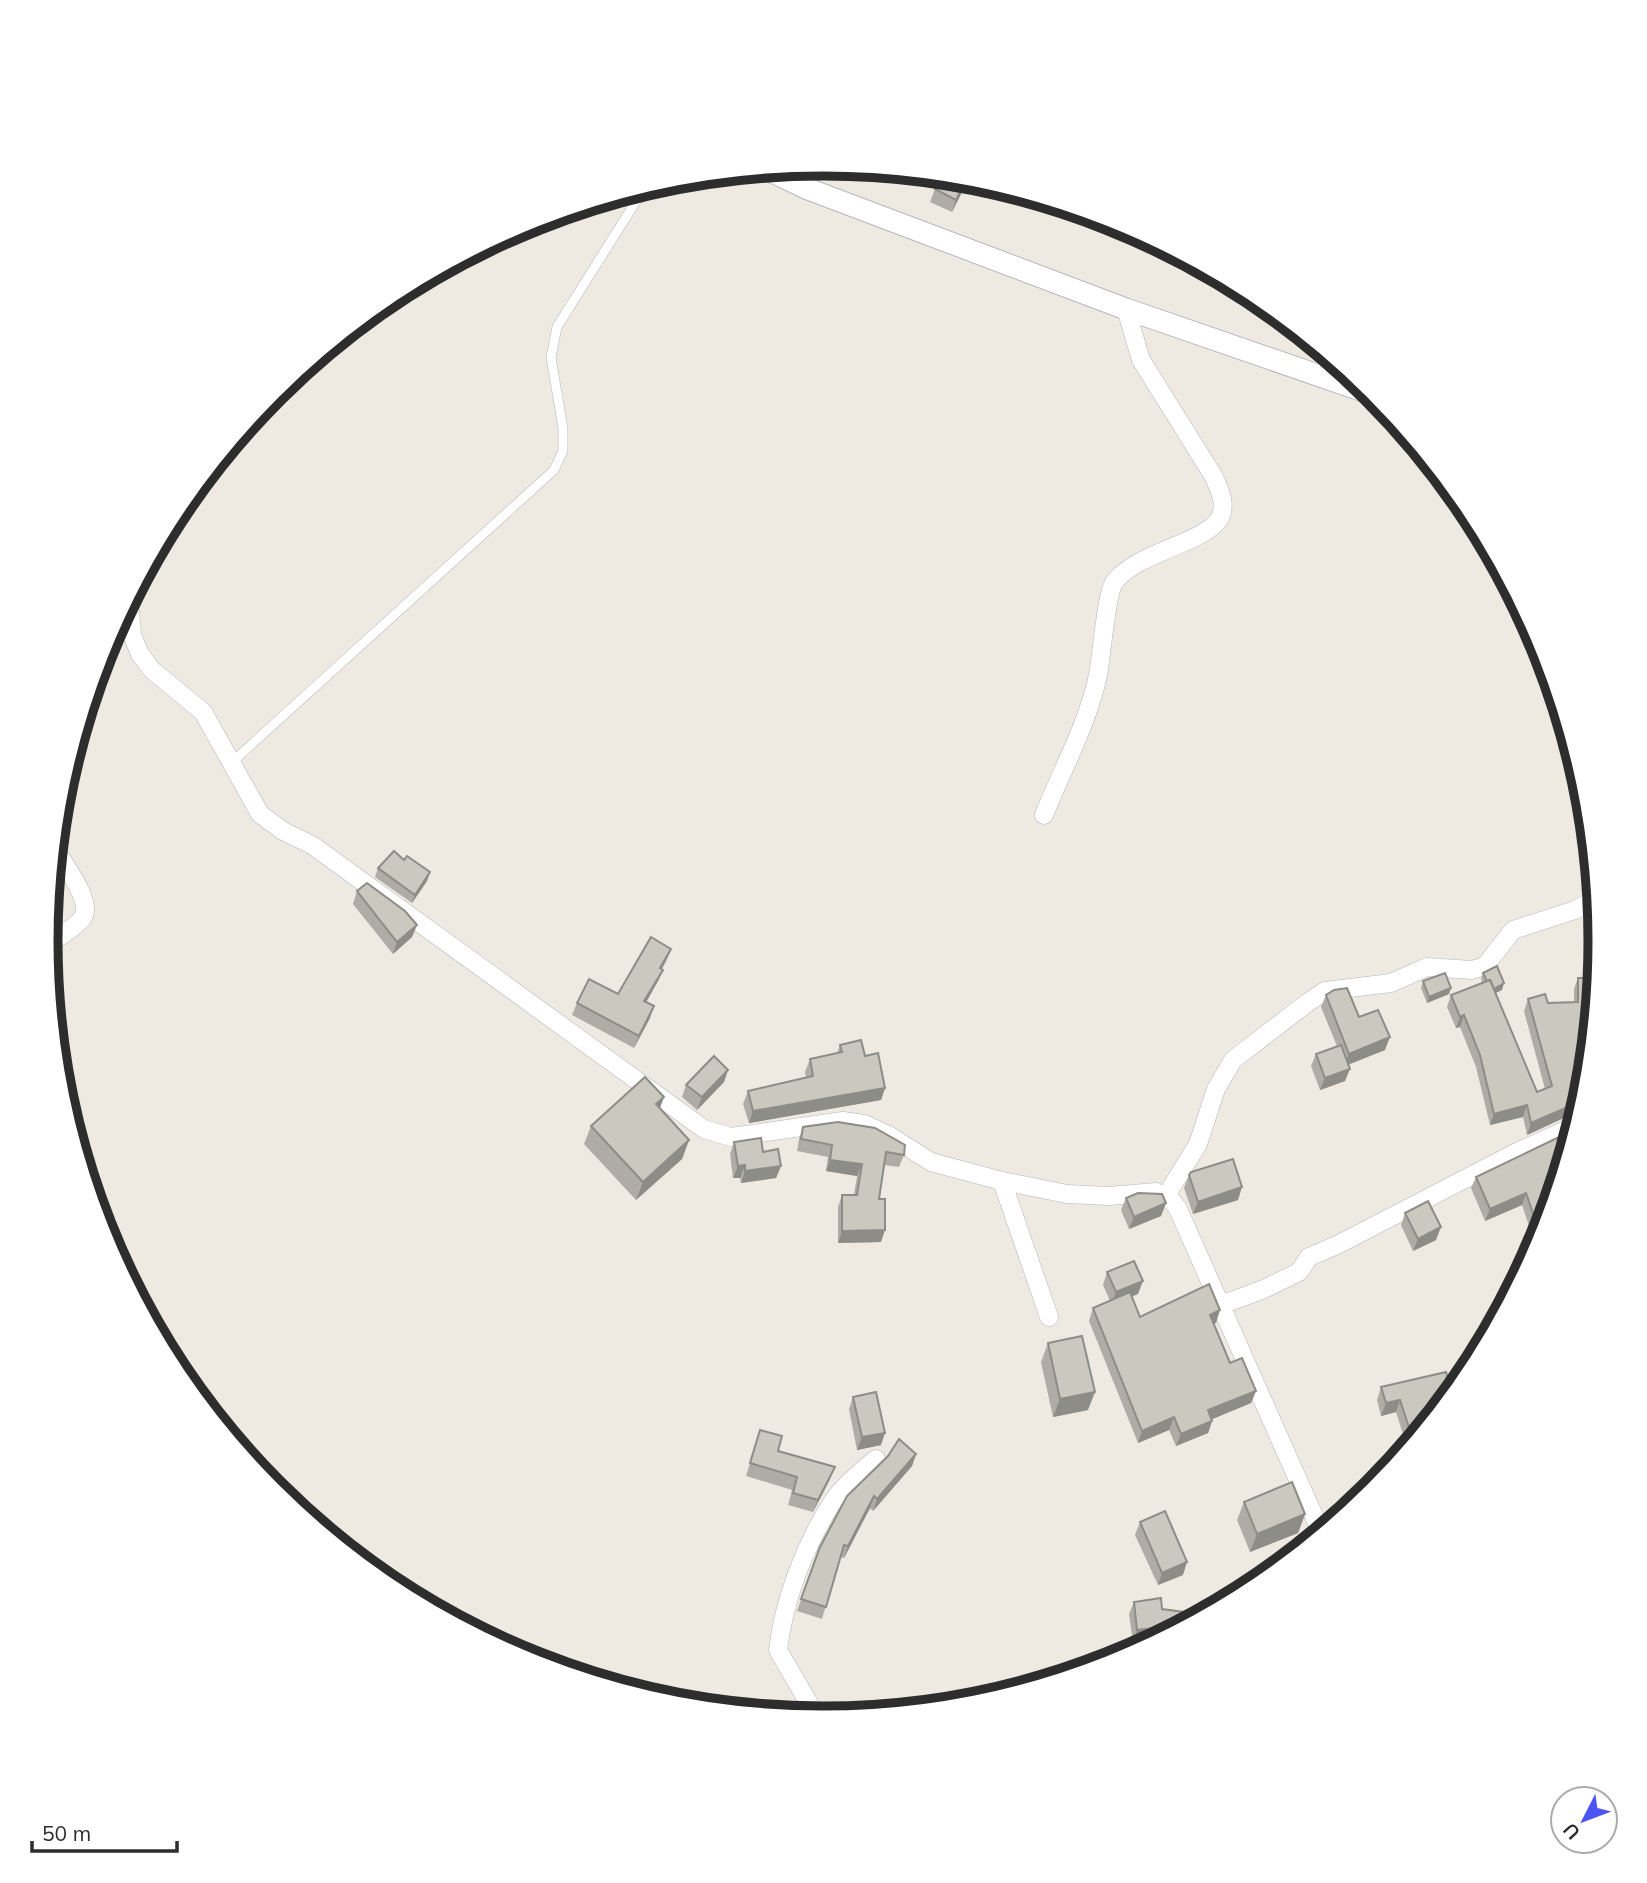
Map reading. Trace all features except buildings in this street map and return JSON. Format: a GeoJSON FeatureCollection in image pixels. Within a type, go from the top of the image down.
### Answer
{"type":"FeatureCollection","features":[{"type":"Feature","properties":{"kind":"street"},"geometry":{"type":"LineString","coordinates":[[782,177],[808,189],[1126,309],[1350,386]]}},
{"type":"Feature","properties":{"kind":"street"},"geometry":{"type":"LineString","coordinates":[[1044,815],[1097,679],[1110,590],[1138,561],[1205,531],[1220,517],[1223,509],[1222,495],[1214,477],[1141,360],[1126,309]]}},
{"type":"Feature","properties":{"kind":"street"},"geometry":{"type":"LineString","coordinates":[[130,617],[132,635],[140,654],[152,670],[203,712],[266,820],[312,845],[704,1129],[731,1137],[843,1121],[853,1122],[890,1136],[931,1161],[1002,1181],[1067,1194],[1110,1196],[1156,1192],[1166,1196],[1178,1209],[1318,1525]]}},
{"type":"Feature","properties":{"kind":"street"},"geometry":{"type":"LineString","coordinates":[[58,937],[84,917],[86,908],[83,896],[62,861]]}},
{"type":"Feature","properties":{"kind":"street"},"geometry":{"type":"LineString","coordinates":[[1166,1196],[1198,1144],[1216,1089],[1233,1060],[1307,1003],[1325,991],[1391,983],[1427,967],[1472,970],[1485,966],[1513,930],[1575,910],[1588,903]]}},
{"type":"Feature","properties":{"kind":"street"},"geometry":{"type":"LineString","coordinates":[[1221,1305],[1299,1272],[1313,1254],[1352,1238],[1517,1152],[1565,1130]]}},
{"type":"Feature","properties":{"kind":"street"},"geometry":{"type":"LineString","coordinates":[[1002,1181],[1049,1317]]}},
{"type":"Feature","properties":{"kind":"street"},"geometry":{"type":"LineString","coordinates":[[811,1707],[778,1650],[788,1600],[813,1538],[834,1499],[876,1459]]}},
{"type":"Feature","properties":{"kind":"lane"},"geometry":{"type":"LineString","coordinates":[[231,763],[554,470],[563,451],[563,428],[551,358],[557,327],[637,199]]}}]}
